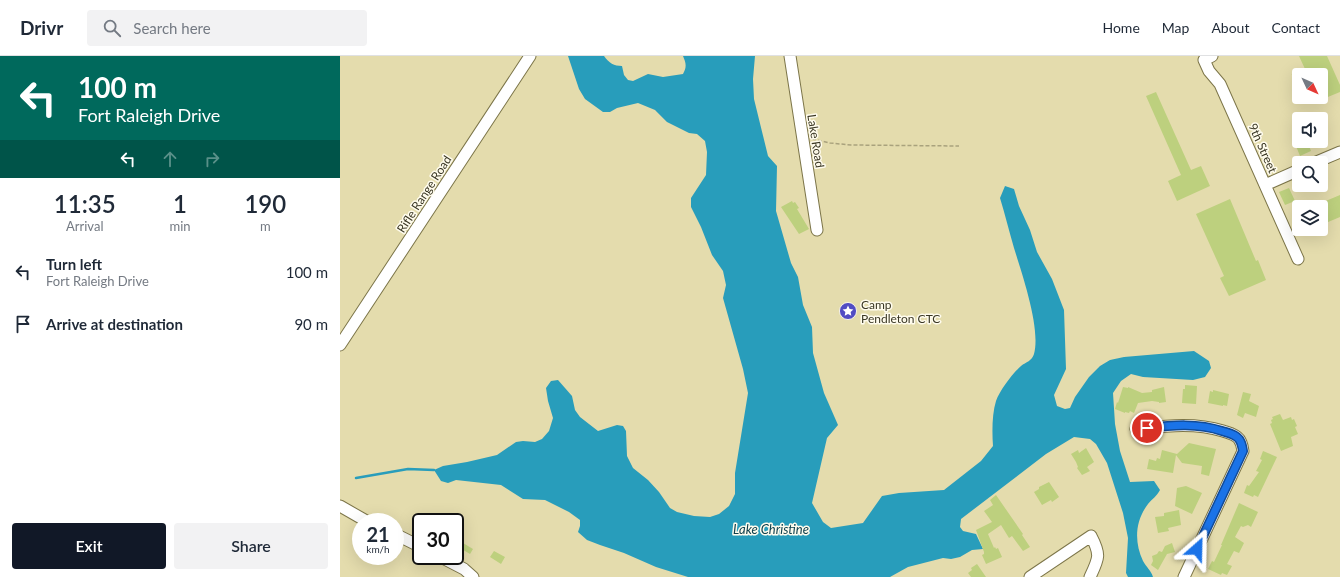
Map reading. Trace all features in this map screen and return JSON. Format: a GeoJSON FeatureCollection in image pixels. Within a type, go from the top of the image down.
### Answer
{"type":"FeatureCollection","features":[{"type":"Feature","properties":{"kind":"street","name":"Rifle Range Road"},"geometry":{"type":"LineString","coordinates":[[340,345],[530,56]]}},
{"type":"Feature","properties":{"kind":"street","name":"Lake Road"},"geometry":{"type":"LineString","coordinates":[[790,56],[817,230]]}},
{"type":"Feature","properties":{"kind":"street","name":"9th Street"},"geometry":{"type":"LineString","coordinates":[[1212,56],[1204,60],[1209,71],[1220,84],[1298,259]]}},
{"type":"Feature","properties":{"kind":"street"},"geometry":{"type":"LineString","coordinates":[[1328,157],[1340,152]]}},
{"type":"Feature","properties":{"kind":"street"},"geometry":{"type":"LineString","coordinates":[[1265,185],[1292,173]]}},
{"type":"Feature","properties":{"kind":"street"},"geometry":{"type":"LineString","coordinates":[[1136,429],[1170,425],[1203,426],[1233,434],[1242,443],[1243,451],[1184,577]]}},
{"type":"Feature","properties":{"kind":"street"},"geometry":{"type":"LineString","coordinates":[[340,506],[352,513]]}},
{"type":"Feature","properties":{"kind":"street"},"geometry":{"type":"LineString","coordinates":[[1030,577],[1091,536],[1097,548],[1098,555],[1090,577]]}},
{"type":"Feature","properties":{"kind":"street"},"geometry":{"type":"LineString","coordinates":[[456,565],[464,569],[473,577]]}},
{"type":"Feature","properties":{"kind":"path"},"geometry":{"type":"LineString","coordinates":[[802,138],[851,145],[959,146]]}},
{"type":"Feature","properties":{"kind":"water","name":"Lake Christine"},"geometry":{"type":"Polygon","coordinates":[[[568,56],[604,56],[612,64],[622,66],[624,75],[628,80],[633,81],[648,74],[663,77],[683,74],[686,65],[683,56],[755,56],[753,79],[754,99],[768,156],[777,166],[776,211],[791,263],[798,277],[803,305],[812,327],[813,353],[824,393],[838,425],[827,438],[812,503],[823,522],[831,528],[863,523],[882,496],[899,493],[944,490],[981,461],[993,446],[992,435],[996,401],[1014,373],[1032,358],[1035,343],[1035,330],[1030,301],[1000,198],[1005,186],[1014,189],[1037,252],[1052,279],[1064,310],[1066,369],[1054,395],[1057,406],[1065,409],[1070,408],[1075,397],[1089,377],[1100,366],[1110,360],[1124,357],[1194,351],[1209,361],[1211,368],[1205,377],[1193,380],[1143,377],[1131,374],[1121,381],[1113,393],[1115,424],[1120,451],[1130,482],[1154,481],[1160,490],[1148,504],[1140,517],[1137,532],[1140,554],[1153,577],[1128,577],[1126,573],[1128,538],[1123,513],[1107,463],[1096,444],[1090,439],[1074,437],[1046,454],[961,519],[960,527],[963,531],[976,534],[983,549],[972,550],[960,557],[951,559],[943,558],[908,567],[890,577],[688,577],[656,567],[624,553],[587,540],[578,532],[580,520],[569,512],[545,500],[523,499],[501,485],[456,480],[448,483],[441,481],[434,470],[443,466],[497,455],[516,442],[535,442],[542,439],[549,431],[553,418],[546,388],[551,381],[558,380],[572,396],[575,410],[580,417],[598,431],[617,425],[623,426],[626,431],[627,456],[633,468],[648,480],[659,492],[670,508],[677,512],[694,516],[710,517],[719,514],[729,506],[735,494],[735,473],[748,393],[743,369],[723,298],[726,285],[723,271],[712,255],[691,207],[691,198],[706,175],[707,152],[705,141],[697,134],[689,133],[667,122],[655,110],[638,103],[617,108],[610,112],[603,112],[585,99],[579,89],[568,56]]]}},
{"type":"Feature","properties":{"kind":"building"},"geometry":{"type":"Polygon","coordinates":[[[1299,56],[1327,56],[1340,85],[1340,92],[1328,97],[1328,68],[1305,68],[1299,56]]]}},
{"type":"Feature","properties":{"kind":"building"},"geometry":{"type":"Polygon","coordinates":[[[1156,92],[1191,170],[1201,166],[1210,186],[1177,201],[1168,181],[1181,175],[1146,96],[1156,92]]]}},
{"type":"Feature","properties":{"kind":"building"},"geometry":{"type":"Polygon","coordinates":[[[1297,148],[1310,148],[1311,151],[1300,156],[1297,148]]]}},
{"type":"Feature","properties":{"kind":"building"},"geometry":{"type":"Polygon","coordinates":[[[1289,188],[1295,200],[1285,205],[1279,192],[1289,188]]]}},
{"type":"Feature","properties":{"kind":"building"},"geometry":{"type":"Polygon","coordinates":[[[1340,195],[1340,217],[1328,222],[1328,200],[1340,195]]]}},
{"type":"Feature","properties":{"kind":"building"},"geometry":{"type":"Polygon","coordinates":[[[1230,199],[1256,261],[1258,260],[1266,280],[1229,296],[1220,278],[1224,276],[1196,214],[1230,199]]]}},
{"type":"Feature","properties":{"kind":"building"},"geometry":{"type":"Polygon","coordinates":[[[792,201],[793,203],[795,202],[799,208],[797,209],[809,229],[799,234],[781,207],[792,201]]]}},
{"type":"Feature","properties":{"kind":"building"},"geometry":{"type":"Polygon","coordinates":[[[1185,385],[1197,386],[1196,404],[1182,403],[1183,389],[1185,389],[1185,385]]]}},
{"type":"Feature","properties":{"kind":"building"},"geometry":{"type":"Polygon","coordinates":[[[1123,387],[1128,387],[1142,393],[1152,392],[1152,390],[1164,387],[1166,402],[1159,403],[1152,401],[1138,403],[1134,413],[1130,411],[1129,413],[1125,413],[1115,409],[1123,387]]]}},
{"type":"Feature","properties":{"kind":"building"},"geometry":{"type":"Polygon","coordinates":[[[1213,390],[1229,394],[1227,406],[1208,403],[1210,391],[1213,392],[1213,390]]]}},
{"type":"Feature","properties":{"kind":"building"},"geometry":{"type":"Polygon","coordinates":[[[1243,392],[1251,394],[1249,401],[1259,406],[1256,417],[1245,413],[1243,418],[1237,415],[1243,392]]]}},
{"type":"Feature","properties":{"kind":"building"},"geometry":{"type":"Polygon","coordinates":[[[1280,414],[1283,420],[1291,417],[1292,420],[1294,419],[1298,434],[1291,437],[1293,446],[1281,451],[1270,424],[1272,423],[1272,417],[1280,414]]]}},
{"type":"Feature","properties":{"kind":"building"},"geometry":{"type":"Polygon","coordinates":[[[1189,443],[1216,449],[1209,476],[1201,474],[1202,466],[1182,463],[1176,455],[1173,473],[1147,469],[1149,459],[1156,461],[1157,458],[1160,459],[1162,450],[1177,454],[1189,443]]]}},
{"type":"Feature","properties":{"kind":"building"},"geometry":{"type":"Polygon","coordinates":[[[1086,448],[1094,462],[1087,467],[1090,471],[1082,475],[1071,454],[1078,450],[1079,453],[1086,448]]]}},
{"type":"Feature","properties":{"kind":"building"},"geometry":{"type":"Polygon","coordinates":[[[1263,451],[1277,457],[1258,497],[1254,495],[1253,497],[1244,493],[1247,485],[1249,486],[1259,472],[1256,471],[1262,460],[1260,459],[1263,451]]]}},
{"type":"Feature","properties":{"kind":"building"},"geometry":{"type":"Polygon","coordinates":[[[1049,482],[1059,497],[1052,502],[1051,500],[1042,505],[1034,492],[1039,489],[1039,487],[1049,482]]]}},
{"type":"Feature","properties":{"kind":"building"},"geometry":{"type":"Polygon","coordinates":[[[1186,486],[1202,493],[1192,514],[1175,506],[1177,488],[1186,486]]]}},
{"type":"Feature","properties":{"kind":"building"},"geometry":{"type":"Polygon","coordinates":[[[996,495],[1023,534],[1022,535],[1030,547],[1023,551],[1012,536],[1009,538],[1001,525],[988,534],[994,548],[998,548],[1002,557],[986,564],[982,555],[984,552],[976,530],[992,522],[984,511],[993,505],[990,500],[996,495]]]}},
{"type":"Feature","properties":{"kind":"building"},"geometry":{"type":"Polygon","coordinates":[[[1239,503],[1258,512],[1251,527],[1248,525],[1243,527],[1241,526],[1235,537],[1244,543],[1239,553],[1234,551],[1227,564],[1232,566],[1227,575],[1222,573],[1221,575],[1208,569],[1212,561],[1214,562],[1222,545],[1239,503]]]}},
{"type":"Feature","properties":{"kind":"building"},"geometry":{"type":"Polygon","coordinates":[[[1179,510],[1181,525],[1168,528],[1169,531],[1158,533],[1155,517],[1164,516],[1164,513],[1179,510]]]}},
{"type":"Feature","properties":{"kind":"building"},"geometry":{"type":"Polygon","coordinates":[[[1172,543],[1175,552],[1167,554],[1158,570],[1151,565],[1153,561],[1152,556],[1157,554],[1159,551],[1162,552],[1165,546],[1172,543]]]}},
{"type":"Feature","properties":{"kind":"building"},"geometry":{"type":"Polygon","coordinates":[[[464,544],[473,549],[470,554],[464,550],[464,544]]]}},
{"type":"Feature","properties":{"kind":"building"},"geometry":{"type":"Polygon","coordinates":[[[494,551],[505,557],[501,564],[490,557],[494,551]]]}},
{"type":"Feature","properties":{"kind":"building"},"geometry":{"type":"Polygon","coordinates":[[[977,564],[986,577],[971,577],[968,573],[972,570],[971,568],[977,564]]]}},
{"type":"Feature","properties":{"kind":"waterway"},"geometry":{"type":"LineString","coordinates":[[356,478],[408,469],[434,470]]}},
{"type":"Feature","properties":{"kind":"place","name":"Camp Pendleton CTC"},"geometry":{"type":"Point","coordinates":[848,311]}},
{"type":"Feature","properties":{"kind":"route"},"geometry":{"type":"LineString","coordinates":[[1147,428],[1170,425],[1203,426],[1233,434],[1242,443],[1243,451],[1197,549]]}}]}
